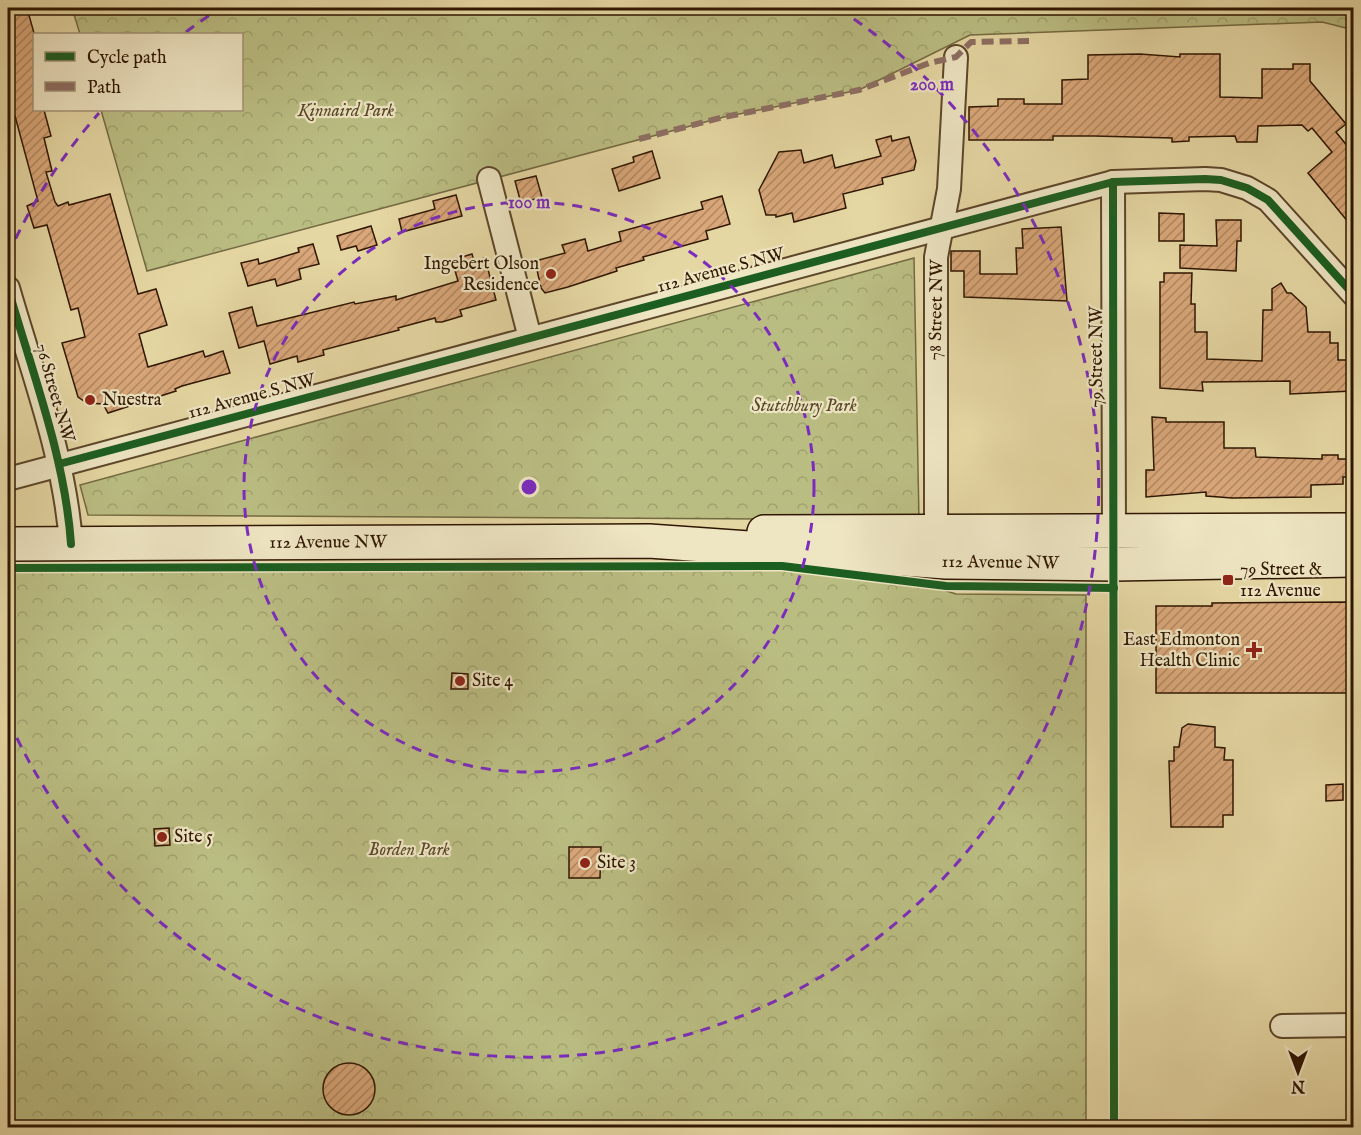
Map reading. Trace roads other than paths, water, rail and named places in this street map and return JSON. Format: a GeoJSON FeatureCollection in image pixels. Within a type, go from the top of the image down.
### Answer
{"type":"FeatureCollection","features":[{"type":"Feature","properties":{"kind":"main road","name":"112 Avenue NW"},"geometry":{"type":"LineString","coordinates":[[8,544],[649,541],[752,533],[936,531],[1114,533],[1353,530]]}},
{"type":"Feature","properties":{"kind":"main road","name":"112 Avenue NW"},"geometry":{"type":"LineString","coordinates":[[649,541],[946,562],[1114,564],[1353,560]]}},
{"type":"Feature","properties":{"kind":"street","name":"78 Street NW"},"geometry":{"type":"LineString","coordinates":[[946,562],[936,531],[936,257],[949,189],[956,57]]}},
{"type":"Feature","properties":{"kind":"street"},"geometry":{"type":"LineString","coordinates":[[489,179],[530,338]]}},
{"type":"Feature","properties":{"kind":"street","name":"112 Avenue S NW"},"geometry":{"type":"LineString","coordinates":[[8,479],[1113,182],[1205,179],[1229,182],[1247,188],[1268,200],[1353,295]]}},
{"type":"Feature","properties":{"kind":"street","name":"79 Street NW"},"geometry":{"type":"LineString","coordinates":[[1113,182],[1114,533]]}},
{"type":"Feature","properties":{"kind":"street","name":"76 Street NW"},"geometry":{"type":"LineString","coordinates":[[8,288],[59,464],[69,513],[71,544]]}},
{"type":"Feature","properties":{"kind":"street"},"geometry":{"type":"LineString","coordinates":[[1282,1026],[1353,1025]]}},
{"type":"Feature","properties":{"kind":"place","name":"Ingebert Olson Residence"},"geometry":{"type":"Point","coordinates":[551,274]}},
{"type":"Feature","properties":{"kind":"place","name":"Nuestra"},"geometry":{"type":"Point","coordinates":[90,400]}},
{"type":"Feature","properties":{"kind":"place","name":"79 Street & 112 Avenue"},"geometry":{"type":"Point","coordinates":[1228,580]}},
{"type":"Feature","properties":{"kind":"place","name":"East Edmonton Health Clinic"},"geometry":{"type":"Point","coordinates":[1254,650]}},
{"type":"Feature","properties":{"kind":"place","name":"Site 4"},"geometry":{"type":"Point","coordinates":[460,681]}},
{"type":"Feature","properties":{"kind":"place","name":"Site 5"},"geometry":{"type":"Point","coordinates":[162,837]}},
{"type":"Feature","properties":{"kind":"place","name":"Site 3"},"geometry":{"type":"Point","coordinates":[585,863]}},
{"type":"Feature","properties":{"kind":"park label","name":"Kinnaird Park"},"geometry":{"type":"Point","coordinates":[346,111]}},
{"type":"Feature","properties":{"kind":"park label","name":"Stutchbury Park"},"geometry":{"type":"Point","coordinates":[804,406]}},
{"type":"Feature","properties":{"kind":"park label","name":"Borden Park"},"geometry":{"type":"Point","coordinates":[409,850]}}]}
